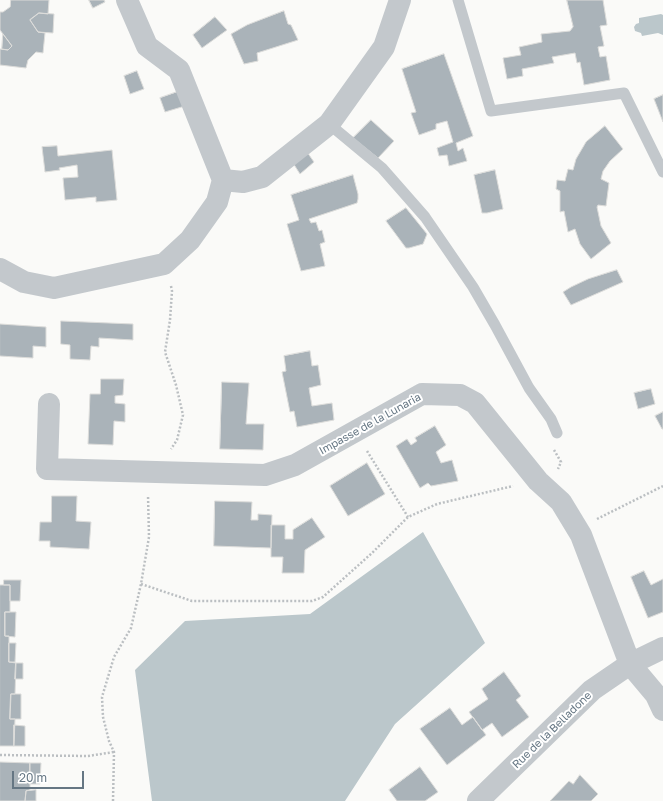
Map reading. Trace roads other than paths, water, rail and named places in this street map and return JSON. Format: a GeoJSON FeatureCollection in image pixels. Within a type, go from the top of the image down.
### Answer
{"type":"FeatureCollection","features":[{"type":"Feature","properties":{"kind":"street"},"geometry":{"type":"LineString","coordinates":[[0,269],[24,282],[54,288],[164,264],[190,240],[217,202],[223,180],[179,70],[147,46],[127,0]]}},
{"type":"Feature","properties":{"kind":"street"},"geometry":{"type":"LineString","coordinates":[[223,180],[243,182],[262,177],[329,124],[384,47],[400,0]]}},
{"type":"Feature","properties":{"kind":"street","name":"Impasse de la Lunaria"},"geometry":{"type":"LineString","coordinates":[[49,404],[47,469],[265,475],[295,465],[422,394],[460,395],[475,403],[538,481],[561,502],[581,535],[630,664],[656,696],[663,710]]}},
{"type":"Feature","properties":{"kind":"street","name":"Rue de la Belladone"},"geometry":{"type":"LineString","coordinates":[[478,801],[592,690],[630,664],[663,648]]}},
{"type":"Feature","properties":{"kind":"lane"},"geometry":{"type":"LineString","coordinates":[[458,0],[491,112],[624,93],[663,172]]}},
{"type":"Feature","properties":{"kind":"lane"},"geometry":{"type":"LineString","coordinates":[[329,124],[382,168],[425,217],[473,287],[529,388],[551,419],[557,433]]}}]}
